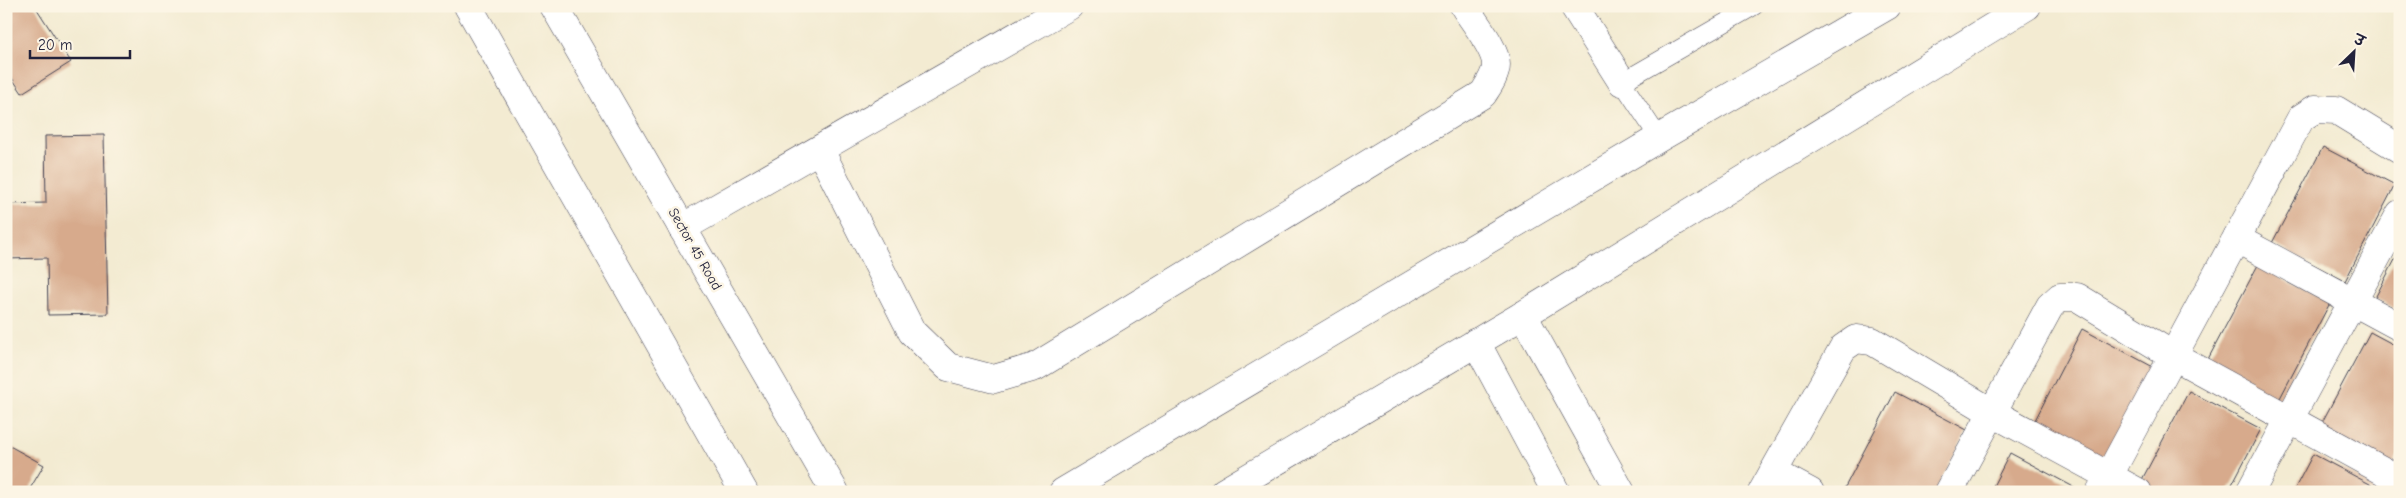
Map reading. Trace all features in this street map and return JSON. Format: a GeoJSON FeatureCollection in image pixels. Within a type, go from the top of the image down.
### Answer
{"type":"FeatureCollection","features":[{"type":"Feature","properties":{"kind":"street"},"geometry":{"type":"LineString","coordinates":[[468,6],[744,492]]}},
{"type":"Feature","properties":{"kind":"street","name":"Sector 45 Road"},"geometry":{"type":"LineString","coordinates":[[554,6],[835,492]]}},
{"type":"Feature","properties":{"kind":"street"},"geometry":{"type":"LineString","coordinates":[[682,228],[1070,6]]}},
{"type":"Feature","properties":{"kind":"street"},"geometry":{"type":"LineString","coordinates":[[820,150],[912,332],[948,367],[994,379],[1035,367],[1483,94],[1491,83],[1496,66],[1492,50],[1464,6]]}},
{"type":"Feature","properties":{"kind":"street"},"geometry":{"type":"LineString","coordinates":[[1574,6],[1622,82]]}},
{"type":"Feature","properties":{"kind":"street"},"geometry":{"type":"LineString","coordinates":[[1063,492],[1659,138],[1887,6]]}},
{"type":"Feature","properties":{"kind":"street"},"geometry":{"type":"LineString","coordinates":[[1224,492],[1523,315],[2028,6]]}},
{"type":"Feature","properties":{"kind":"street"},"geometry":{"type":"LineString","coordinates":[[2105,483],[2238,239],[2301,118],[2315,109],[2336,110],[2400,149]]}},
{"type":"Feature","properties":{"kind":"street"},"geometry":{"type":"LineString","coordinates":[[2250,492],[2400,214]]}},
{"type":"Feature","properties":{"kind":"street"},"geometry":{"type":"LineString","coordinates":[[2238,239],[2400,327]]}},
{"type":"Feature","properties":{"kind":"street"},"geometry":{"type":"LineString","coordinates":[[1949,492],[2050,306],[2060,297],[2077,297],[2174,356],[2400,480]]}},
{"type":"Feature","properties":{"kind":"street"},"geometry":{"type":"LineString","coordinates":[[1523,315],[1621,492]]}},
{"type":"Feature","properties":{"kind":"street"},"geometry":{"type":"LineString","coordinates":[[1810,492],[1768,482],[1843,348],[1856,339],[1872,341],[2105,483],[2138,492]]}},
{"type":"Feature","properties":{"kind":"street"},"geometry":{"type":"LineString","coordinates":[[1476,342],[1556,492]]}},
{"type":"Feature","properties":{"kind":"street"},"geometry":{"type":"LineString","coordinates":[[2398,492],[2400,488]]}},
{"type":"Feature","properties":{"kind":"lane"},"geometry":{"type":"LineString","coordinates":[[1659,138],[1622,82],[1754,6]]}},
{"type":"Feature","properties":{"kind":"building"},"geometry":{"type":"Polygon","coordinates":[[[6,6],[35,6],[71,62],[22,93],[6,69],[6,6]]]}},
{"type":"Feature","properties":{"kind":"building"},"geometry":{"type":"Polygon","coordinates":[[[104,135],[108,314],[48,315],[47,258],[6,259],[6,204],[46,203],[45,136],[104,135]]]}},
{"type":"Feature","properties":{"kind":"building"},"geometry":{"type":"Polygon","coordinates":[[[2323,147],[2395,185],[2345,281],[2272,243],[2323,147]]]}},
{"type":"Feature","properties":{"kind":"building"},"geometry":{"type":"Polygon","coordinates":[[[2400,250],[2400,311],[2375,298],[2400,250]]]}},
{"type":"Feature","properties":{"kind":"building"},"geometry":{"type":"Polygon","coordinates":[[[2258,265],[2330,303],[2279,400],[2207,361],[2258,265]]]}},
{"type":"Feature","properties":{"kind":"building"},"geometry":{"type":"Polygon","coordinates":[[[2082,329],[2155,368],[2104,464],[2032,426],[2082,329]]]}},
{"type":"Feature","properties":{"kind":"building"},"geometry":{"type":"Polygon","coordinates":[[[2370,332],[2400,348],[2400,452],[2392,466],[2319,428],[2370,332]]]}},
{"type":"Feature","properties":{"kind":"building"},"geometry":{"type":"Polygon","coordinates":[[[2189,391],[2261,429],[2228,492],[2148,492],[2138,487],[2189,391]]]}},
{"type":"Feature","properties":{"kind":"building"},"geometry":{"type":"Polygon","coordinates":[[[1895,392],[1967,430],[1935,492],[1850,492],[1844,489],[1895,392]]]}},
{"type":"Feature","properties":{"kind":"building"},"geometry":{"type":"Polygon","coordinates":[[[6,444],[44,465],[28,492],[6,492],[6,444]]]}},
{"type":"Feature","properties":{"kind":"building"},"geometry":{"type":"Polygon","coordinates":[[[2010,453],[2083,492],[1990,492],[2010,453]]]}},
{"type":"Feature","properties":{"kind":"building"},"geometry":{"type":"Polygon","coordinates":[[[2313,454],[2385,492],[2293,492],[2313,454]]]}}]}
